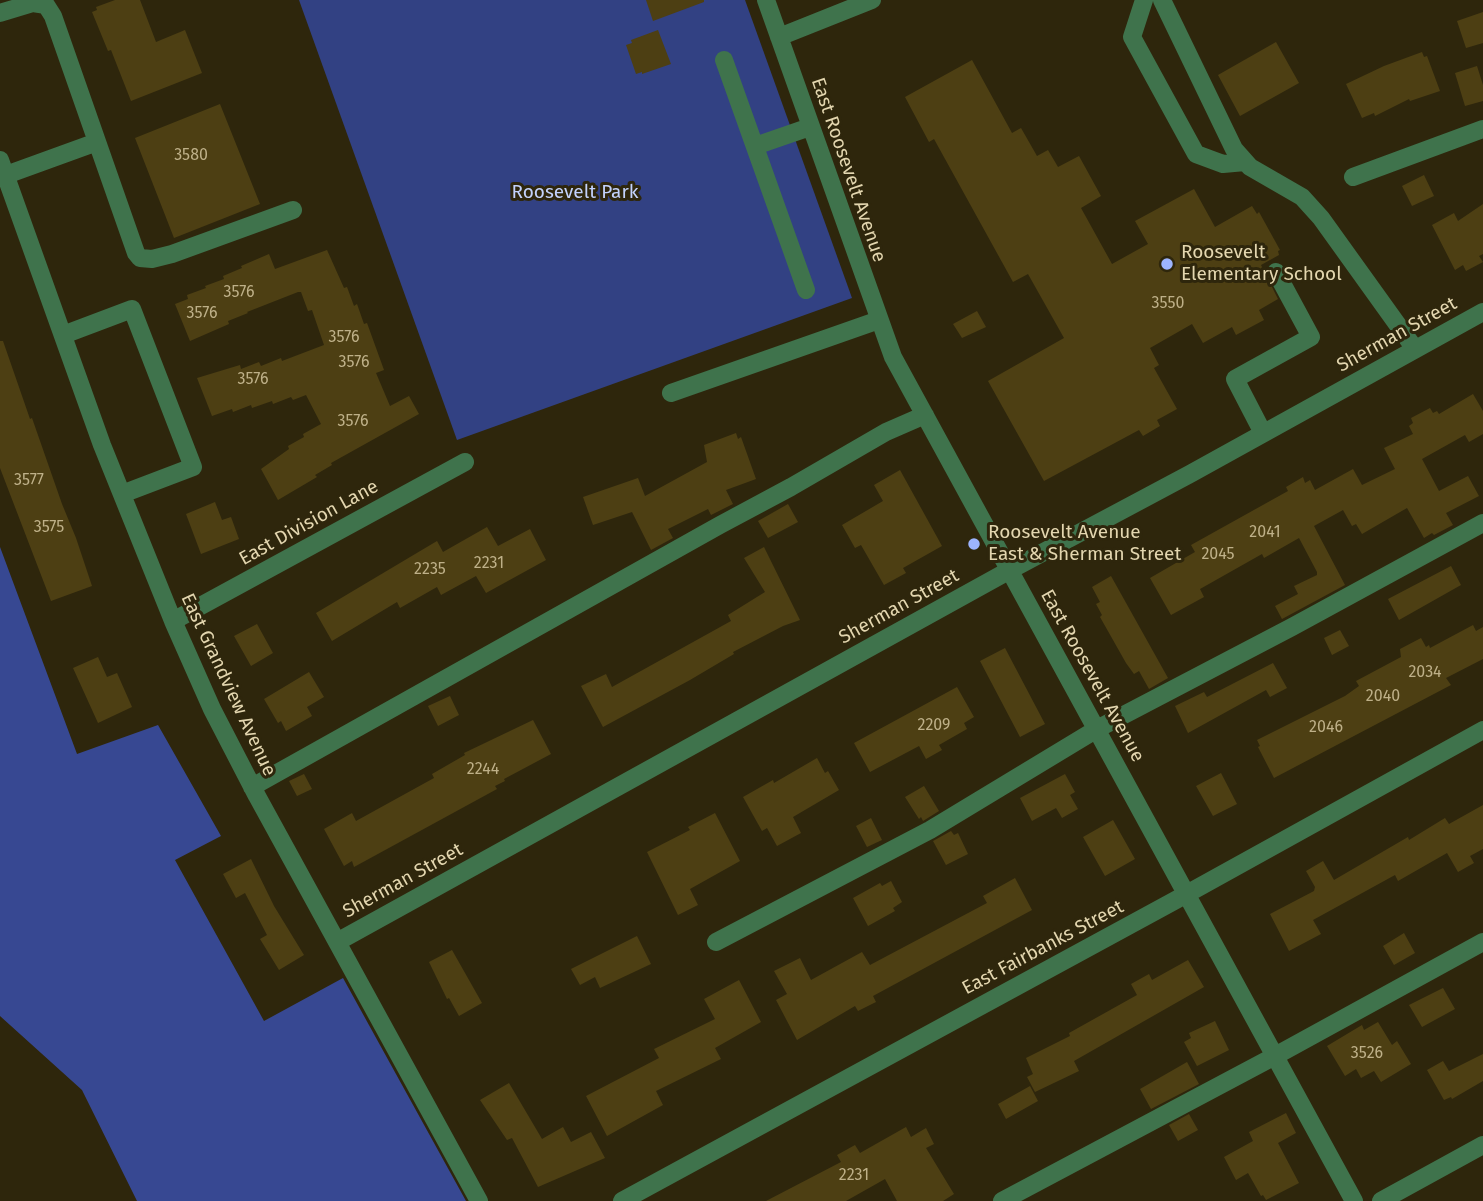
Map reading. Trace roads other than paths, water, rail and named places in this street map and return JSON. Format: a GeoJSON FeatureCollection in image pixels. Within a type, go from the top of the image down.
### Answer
{"type":"FeatureCollection","features":[{"type":"Feature","properties":{"kind":"street","name":"East Roosevelt Avenue"},"geometry":{"type":"LineString","coordinates":[[765,0],[893,357],[1354,1201]]}},
{"type":"Feature","properties":{"kind":"street"},"geometry":{"type":"LineString","coordinates":[[779,37],[872,0]]}},
{"type":"Feature","properties":{"kind":"street"},"geometry":{"type":"LineString","coordinates":[[1144,0],[1132,37],[1196,153],[1223,164],[1245,162]]}},
{"type":"Feature","properties":{"kind":"street"},"geometry":{"type":"LineString","coordinates":[[1162,0],[1234,149],[1250,167],[1302,197],[1321,218],[1415,349]]}},
{"type":"Feature","properties":{"kind":"street"},"geometry":{"type":"LineString","coordinates":[[0,13],[33,3],[46,5],[53,16],[140,258],[152,259],[172,254],[293,210]]}},
{"type":"Feature","properties":{"kind":"street"},"geometry":{"type":"LineString","coordinates":[[724,60],[806,290]]}},
{"type":"Feature","properties":{"kind":"street"},"geometry":{"type":"LineString","coordinates":[[755,146],[810,127]]}},
{"type":"Feature","properties":{"kind":"street"},"geometry":{"type":"LineString","coordinates":[[1353,177],[1483,129]]}},
{"type":"Feature","properties":{"kind":"street"},"geometry":{"type":"LineString","coordinates":[[3,167],[97,142]]}},
{"type":"Feature","properties":{"kind":"street","name":"East Grandview Avenue"},"geometry":{"type":"LineString","coordinates":[[3,167],[122,494],[212,709],[252,787],[480,1201]]}},
{"type":"Feature","properties":{"kind":"street"},"geometry":{"type":"LineString","coordinates":[[1263,433],[1235,379],[1311,337],[1276,272]]}},
{"type":"Feature","properties":{"kind":"street"},"geometry":{"type":"LineString","coordinates":[[63,335],[132,309],[193,467],[122,494]]}},
{"type":"Feature","properties":{"kind":"street","name":"Sherman Street"},"geometry":{"type":"LineString","coordinates":[[337,942],[1483,312]]}},
{"type":"Feature","properties":{"kind":"street"},"geometry":{"type":"LineString","coordinates":[[671,393],[879,320]]}},
{"type":"Feature","properties":{"kind":"street"},"geometry":{"type":"LineString","coordinates":[[252,787],[886,432],[925,415]]}},
{"type":"Feature","properties":{"kind":"street","name":"East Division Lane"},"geometry":{"type":"LineString","coordinates":[[173,621],[465,462]]}},
{"type":"Feature","properties":{"kind":"street"},"geometry":{"type":"LineString","coordinates":[[716,942],[930,830],[1097,729],[1280,634],[1483,523]]}},
{"type":"Feature","properties":{"kind":"street","name":"East Fairbanks Street"},"geometry":{"type":"LineString","coordinates":[[622,1201],[1483,730]]}},
{"type":"Feature","properties":{"kind":"street"},"geometry":{"type":"LineString","coordinates":[[1002,1201],[1483,942]]}},
{"type":"Feature","properties":{"kind":"street"},"geometry":{"type":"LineString","coordinates":[[1381,1201],[1483,1145]]}},
{"type":"Feature","properties":{"kind":"place","name":"Roosevelt Elementary School"},"geometry":{"type":"Point","coordinates":[1167,264]}},
{"type":"Feature","properties":{"kind":"place","name":"Roosevelt Avenue East & Sherman Street"},"geometry":{"type":"Point","coordinates":[974,544]}},
{"type":"Feature","properties":{"kind":"park label","name":"Roosevelt Park"},"geometry":{"type":"Point","coordinates":[575,193]}}]}
